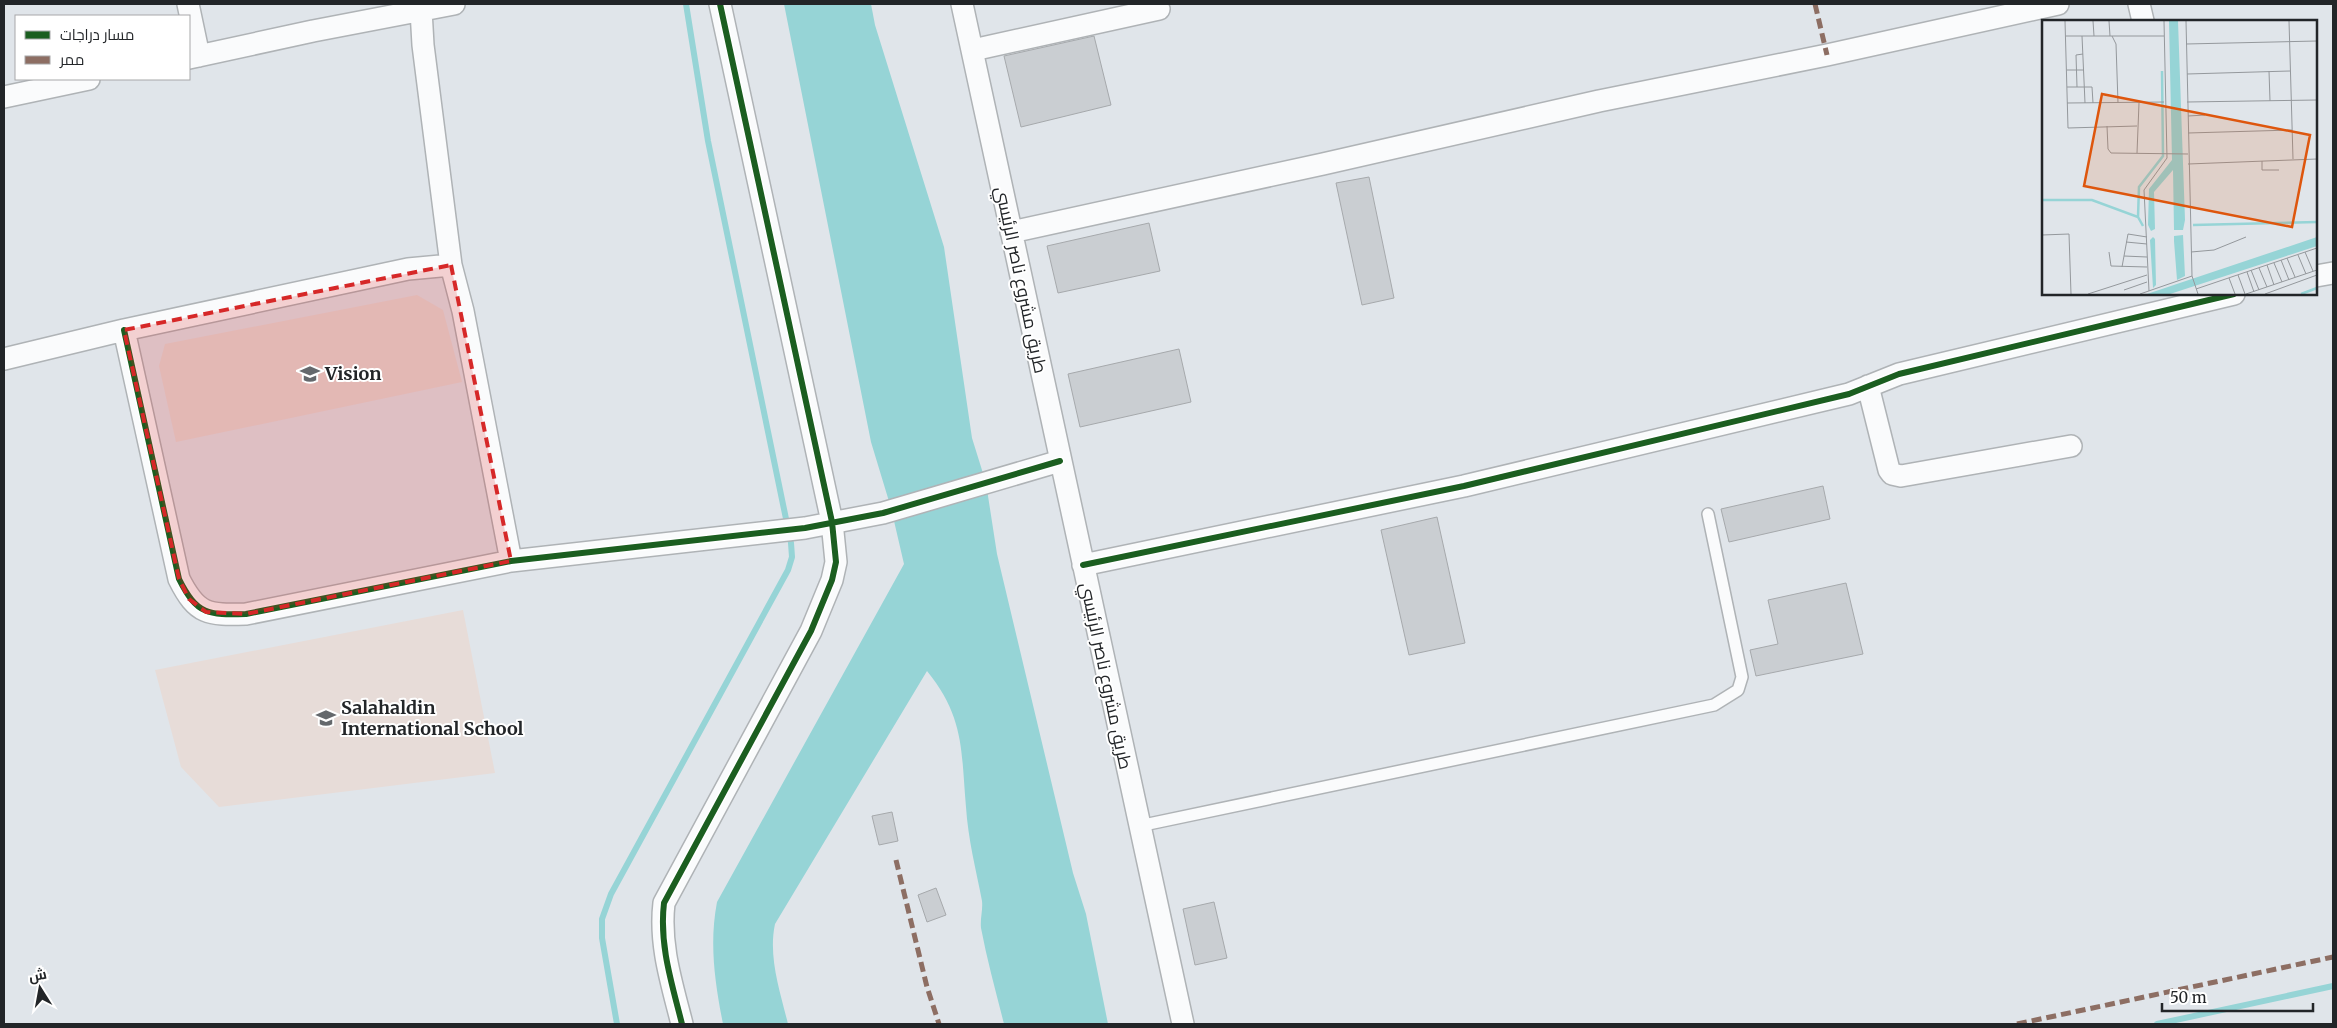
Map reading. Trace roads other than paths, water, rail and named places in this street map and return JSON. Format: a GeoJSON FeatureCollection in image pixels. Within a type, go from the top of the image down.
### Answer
{"type":"FeatureCollection","features":[{"type":"Feature","properties":{"kind":"street"},"geometry":{"type":"LineString","coordinates":[[190,22],[194,57],[313,31],[454,4]]}},
{"type":"Feature","properties":{"kind":"street"},"geometry":{"type":"LineString","coordinates":[[682,1024],[663,944],[662,921],[664,903],[811,632],[832,580],[836,562],[832,522],[720,4]]}},
{"type":"Feature","properties":{"kind":"street","name":"طريق مشروع ناصر الرئيسي"},"geometry":{"type":"LineString","coordinates":[[962,4],[1082,565],[1183,1024]]}},
{"type":"Feature","properties":{"kind":"street"},"geometry":{"type":"LineString","coordinates":[[1011,232],[1599,101],[1827,55],[2058,4]]}},
{"type":"Feature","properties":{"kind":"street"},"geometry":{"type":"LineString","coordinates":[[2139,4],[2143,20]]}},
{"type":"Feature","properties":{"kind":"street"},"geometry":{"type":"LineString","coordinates":[[973,50],[1159,9]]}},
{"type":"Feature","properties":{"kind":"street"},"geometry":{"type":"LineString","coordinates":[[421,10],[423,46],[451,265],[463,311],[511,561]]}},
{"type":"Feature","properties":{"kind":"street"},"geometry":{"type":"LineString","coordinates":[[4,97],[83,80]]}},
{"type":"Feature","properties":{"kind":"street"},"geometry":{"type":"LineString","coordinates":[[4,359],[124,330],[408,269],[451,265]]}},
{"type":"Feature","properties":{"kind":"street"},"geometry":{"type":"LineString","coordinates":[[2317,276],[2333,273]]}},
{"type":"Feature","properties":{"kind":"street"},"geometry":{"type":"LineString","coordinates":[[1082,565],[1464,486],[1839,396],[1899,374],[2202,297],[2223,295]]}},
{"type":"Feature","properties":{"kind":"street"},"geometry":{"type":"LineString","coordinates":[[124,330],[179,579],[189,599],[206,612],[221,615],[246,614],[511,561],[805,528],[883,513],[1060,461]]}},
{"type":"Feature","properties":{"kind":"street"},"geometry":{"type":"LineString","coordinates":[[1868,386],[1889,470],[1895,475],[1901,476],[2070,446]]}},
{"type":"Feature","properties":{"kind":"lane"},"geometry":{"type":"LineString","coordinates":[[1139,826],[1714,705],[1738,690],[1742,677],[1708,514]]}},
{"type":"Feature","properties":{"kind":"water"},"geometry":{"type":"Polygon","coordinates":[[[784,4],[871,4],[875,25],[944,247],[972,438],[986,483],[997,554],[1073,873],[1086,914],[1108,1024],[1004,1024],[981,928],[982,901],[968,831],[959,736],[948,704],[927,671],[775,924],[773,936],[774,961],[788,1024],[723,1024],[713,948],[717,902],[904,564],[891,508],[871,442],[784,4]]]}},
{"type":"Feature","properties":{"kind":"waterway"},"geometry":{"type":"LineString","coordinates":[[617,1024],[602,938],[602,919],[611,894],[788,570],[792,557],[791,543],[708,141],[686,4]]}},
{"type":"Feature","properties":{"kind":"waterway"},"geometry":{"type":"LineString","coordinates":[[2157,1024],[2333,986]]}},
{"type":"Feature","properties":{"kind":"place","name":"Vision"},"geometry":{"type":"Point","coordinates":[310,374]}},
{"type":"Feature","properties":{"kind":"place","name":"Salahaldin International School"},"geometry":{"type":"Point","coordinates":[326,718]}}]}
